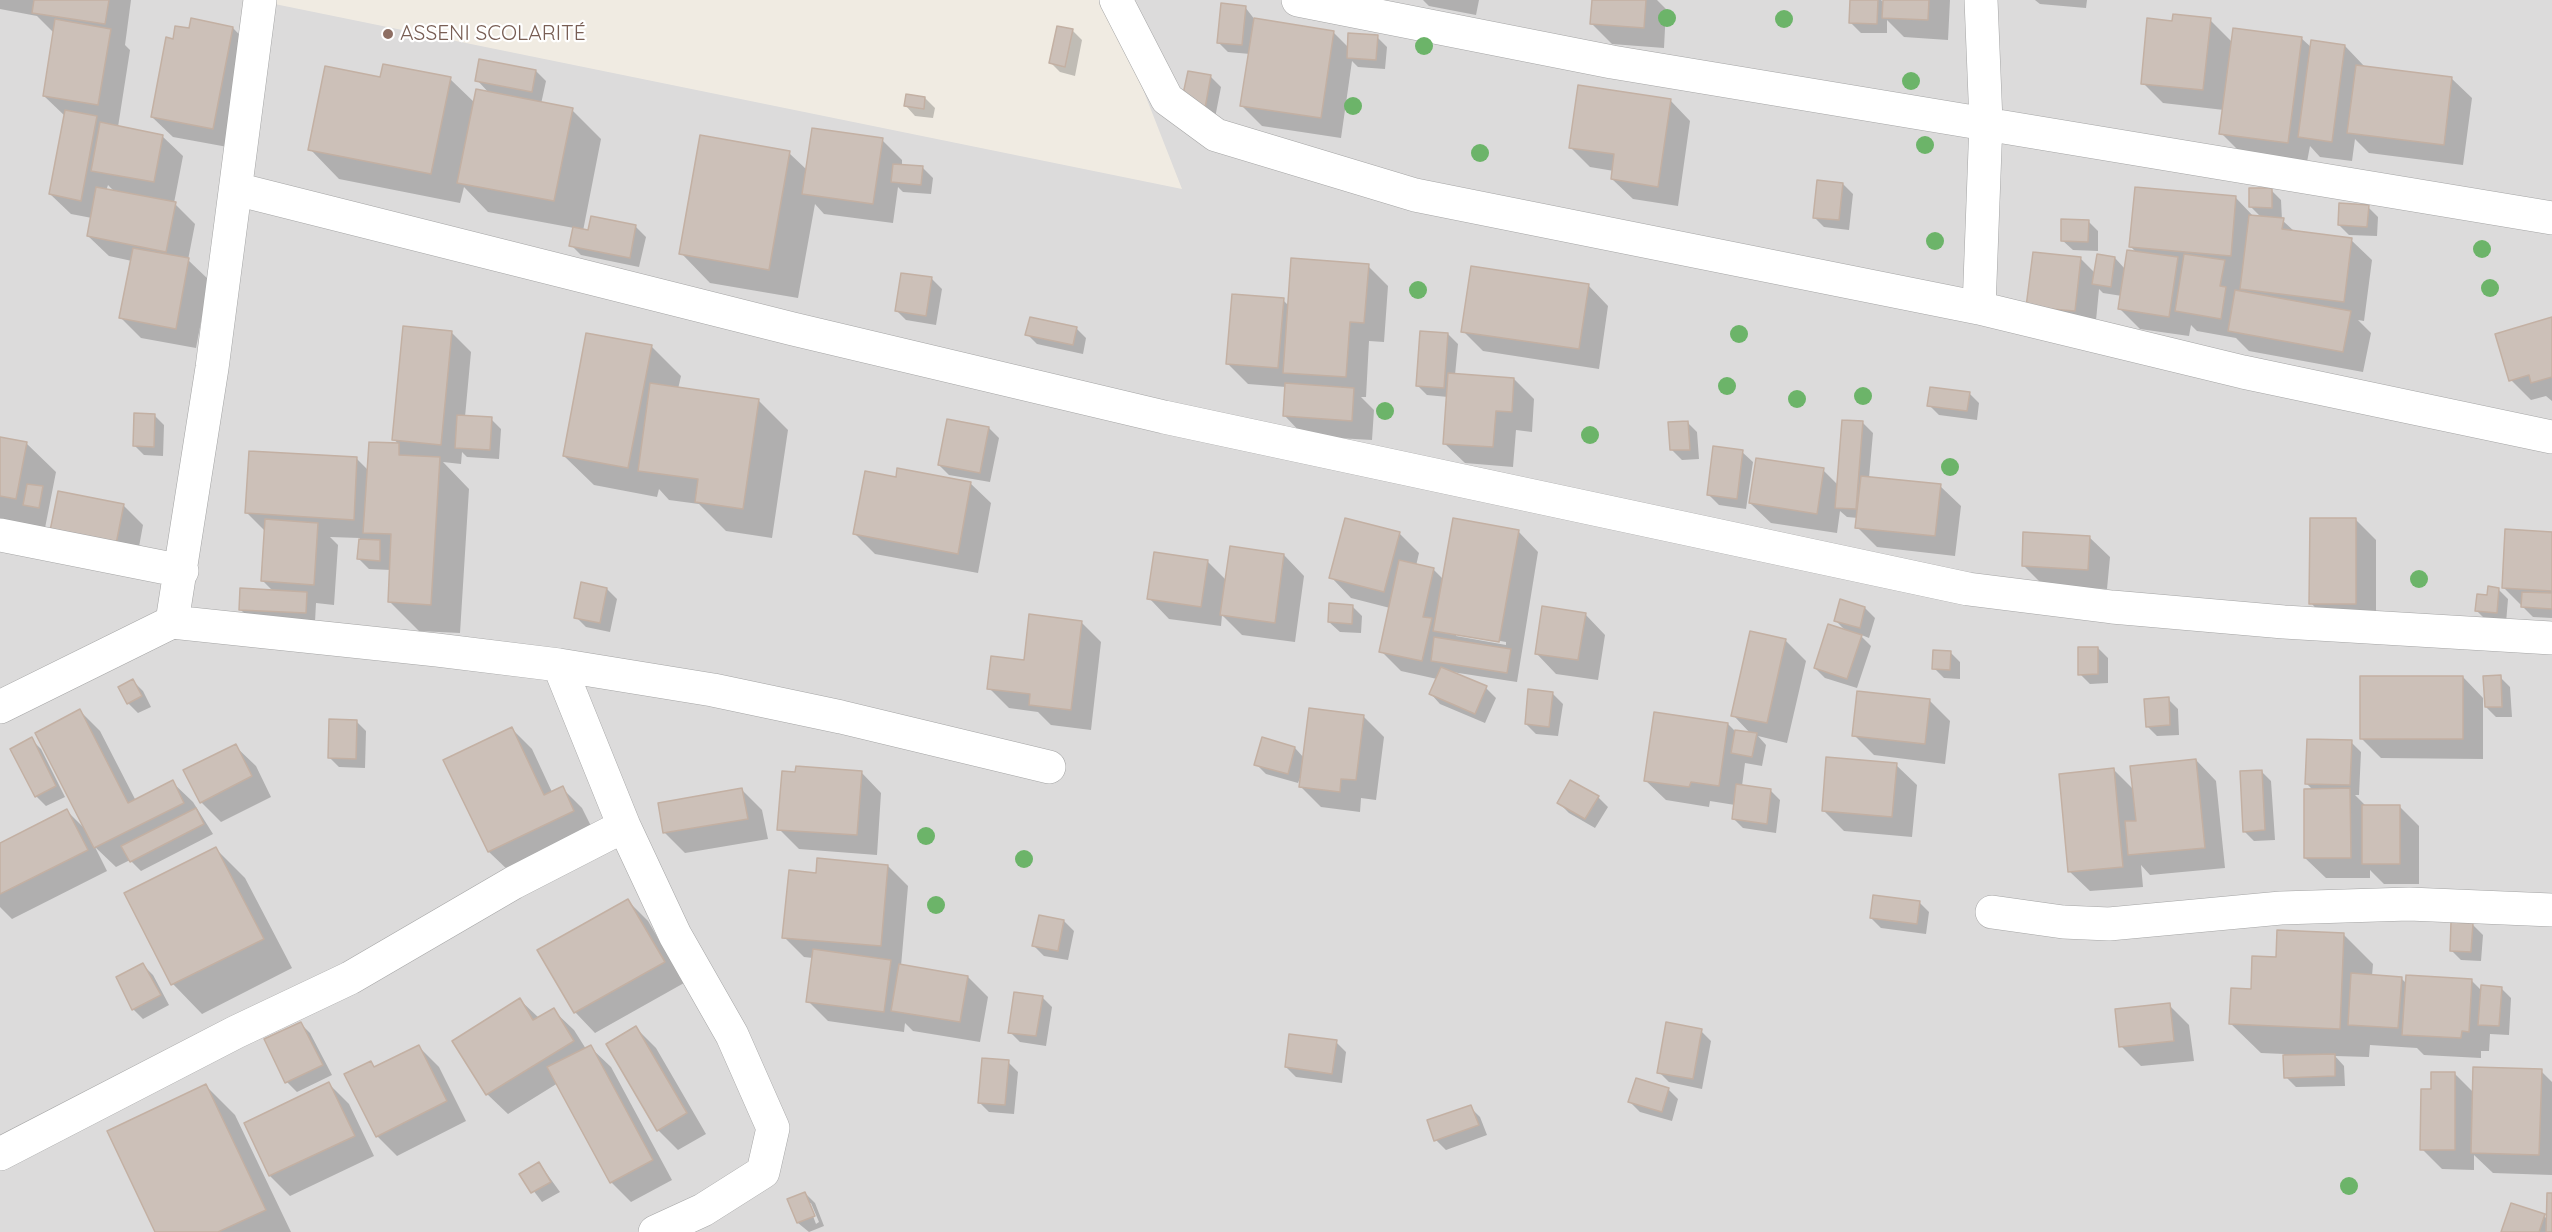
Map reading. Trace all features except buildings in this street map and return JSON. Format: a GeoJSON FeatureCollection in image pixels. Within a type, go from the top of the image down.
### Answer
{"type":"FeatureCollection","features":[{"type":"Feature","properties":{"kind":"street"},"geometry":{"type":"LineString","coordinates":[[172,622],[182,571],[236,189],[260,0]]}},
{"type":"Feature","properties":{"kind":"street"},"geometry":{"type":"LineString","coordinates":[[1116,0],[1167,99],[1216,135],[1415,195],[1978,308],[2243,372],[2552,436]]}},
{"type":"Feature","properties":{"kind":"street"},"geometry":{"type":"LineString","coordinates":[[1298,0],[1612,62],[1986,122],[2552,218]]}},
{"type":"Feature","properties":{"kind":"street"},"geometry":{"type":"LineString","coordinates":[[1978,308],[1986,122],[1981,0]]}},
{"type":"Feature","properties":{"kind":"street"},"geometry":{"type":"LineString","coordinates":[[236,189],[793,329],[1164,417],[1968,589],[2112,607],[2284,622],[2552,638]]}},
{"type":"Feature","properties":{"kind":"street"},"geometry":{"type":"LineString","coordinates":[[0,536],[182,571]]}},
{"type":"Feature","properties":{"kind":"street"},"geometry":{"type":"LineString","coordinates":[[0,707],[172,622],[559,665],[713,690],[841,717],[1048,767]]}},
{"type":"Feature","properties":{"kind":"street"},"geometry":{"type":"LineString","coordinates":[[559,665],[624,826],[675,935],[732,1035],[773,1128],[763,1172],[703,1210],[655,1232]]}},
{"type":"Feature","properties":{"kind":"street"},"geometry":{"type":"LineString","coordinates":[[0,1154],[236,1032],[350,978],[513,883],[624,826]]}},
{"type":"Feature","properties":{"kind":"street"},"geometry":{"type":"LineString","coordinates":[[1992,912],[2063,922],[2109,924],[2281,908],[2409,904],[2552,910]]}},
{"type":"Feature","properties":{"kind":"shaded area"},"geometry":{"type":"Polygon","coordinates":[[[0,0],[255,0],[1182,189],[1108,0],[2552,0],[2552,1232],[0,1232],[0,0]]]}},
{"type":"Feature","properties":{"kind":"place","name":"ASSENI SCOLARITÉ"},"geometry":{"type":"Point","coordinates":[388,34]}}]}
